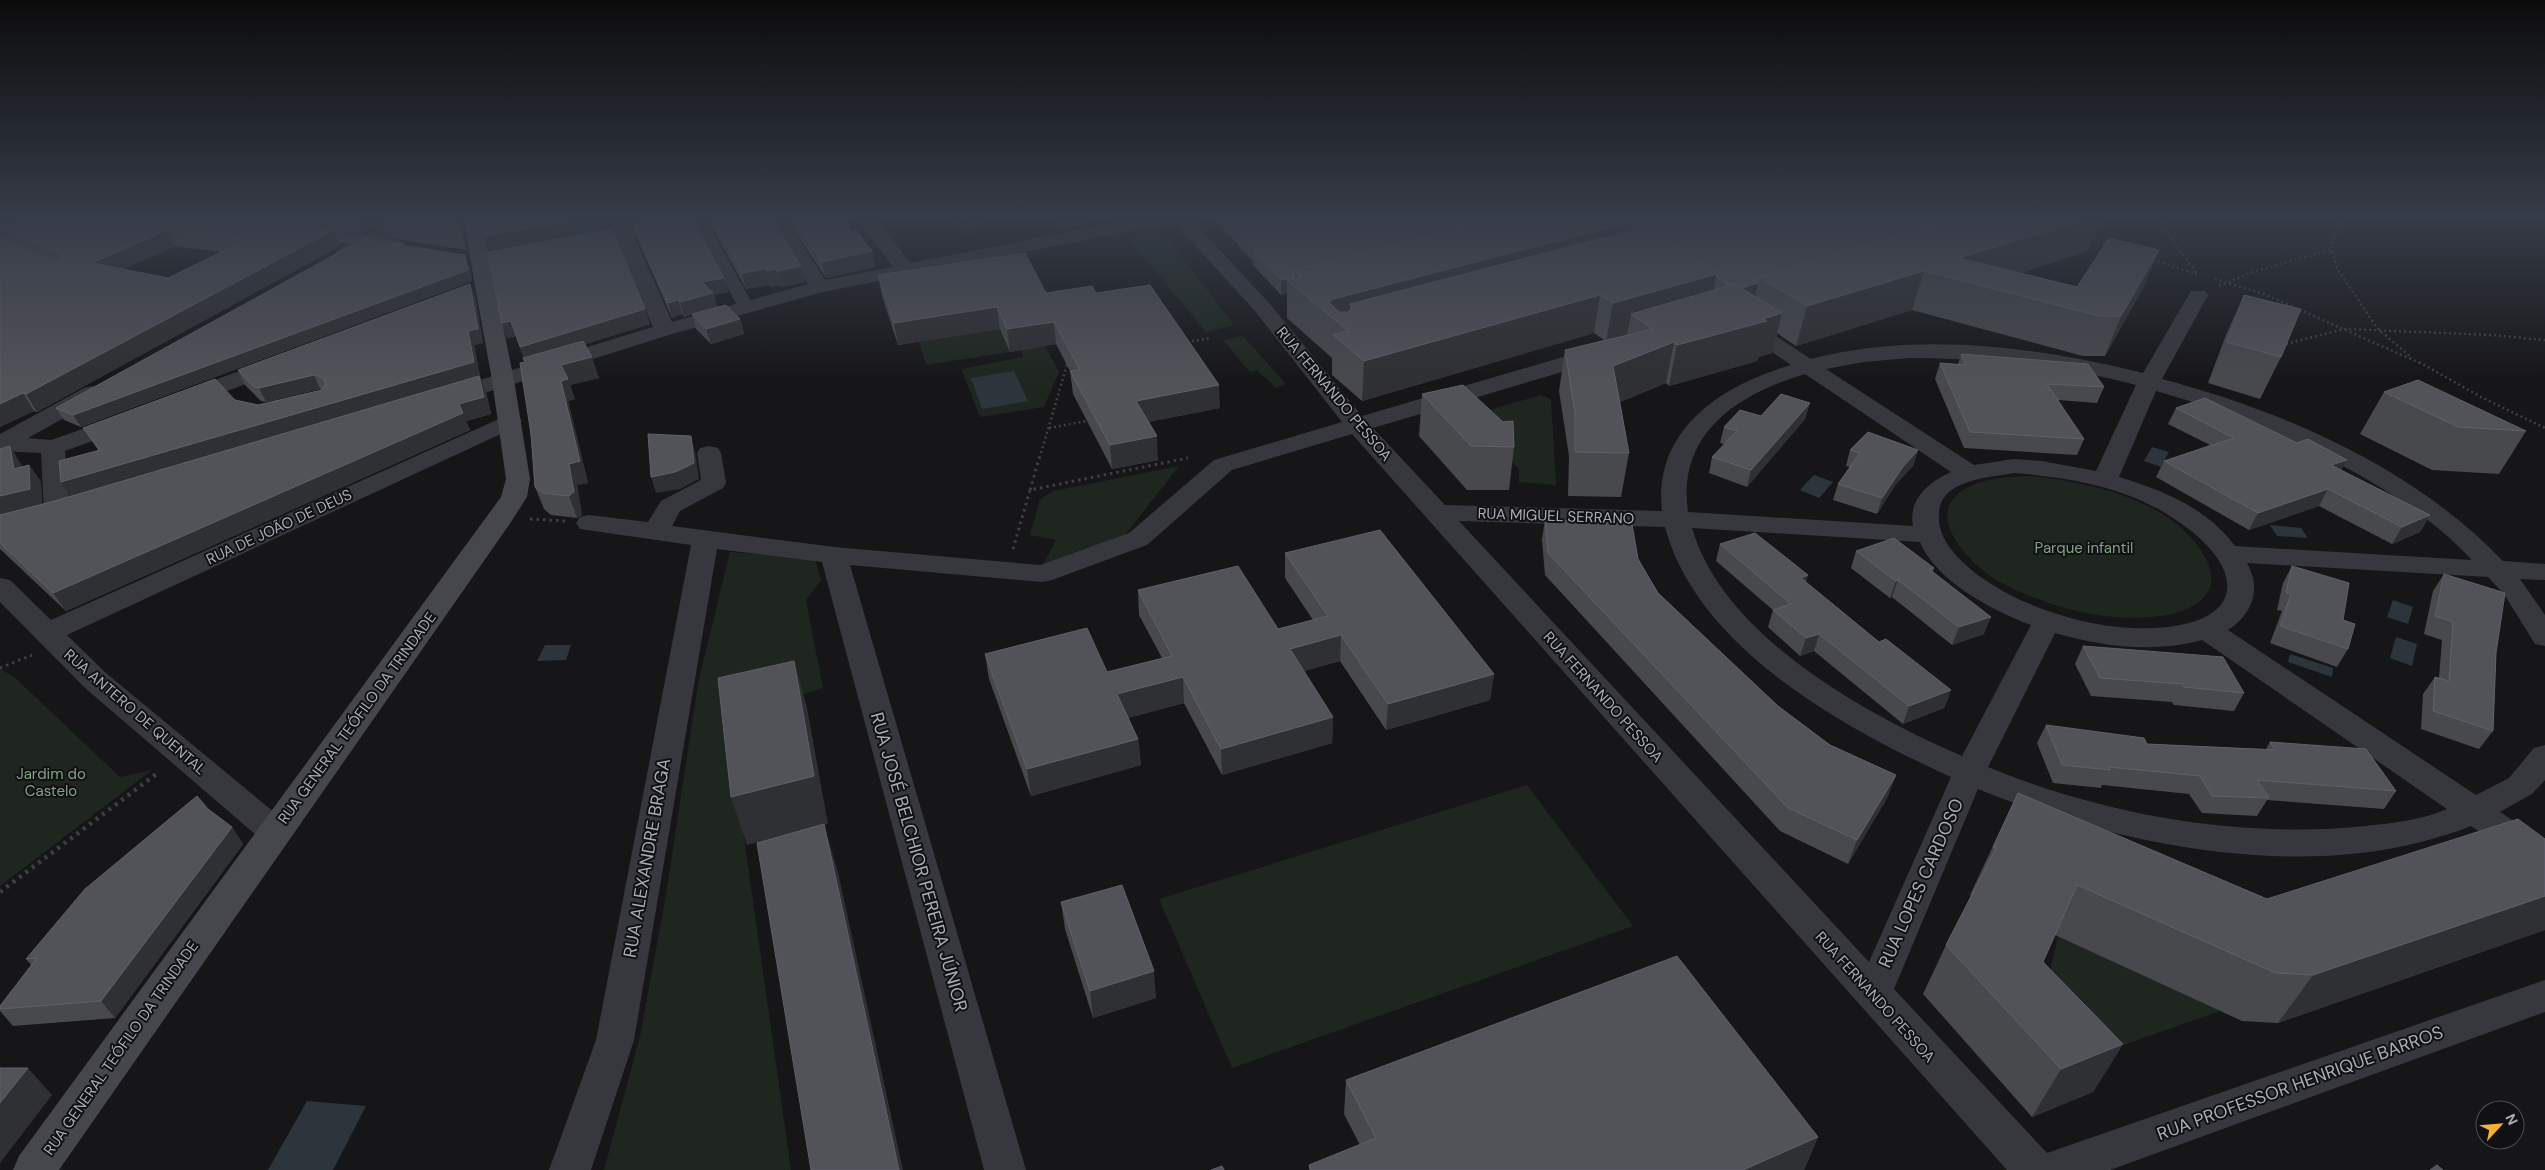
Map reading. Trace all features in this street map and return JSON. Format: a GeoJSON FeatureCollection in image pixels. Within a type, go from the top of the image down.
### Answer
{"type":"FeatureCollection","features":[{"type":"Feature","properties":{"kind":"main road","name":"RUA GENERAL TEÓFILO DA TRINDADE"},"geometry":{"type":"LineString","coordinates":[[34,1170],[502,517],[514,497],[518,478],[503,380],[476,289],[474,273]]}},
{"type":"Feature","properties":{"kind":"street"},"geometry":{"type":"LineString","coordinates":[[640,273],[665,330]]}},
{"type":"Feature","properties":{"kind":"street"},"geometry":{"type":"LineString","coordinates":[[729,273],[746,307]]}},
{"type":"Feature","properties":{"kind":"street"},"geometry":{"type":"LineString","coordinates":[[810,273],[820,288]]}},
{"type":"Feature","properties":{"kind":"street"},"geometry":{"type":"LineString","coordinates":[[428,403],[746,307],[820,288],[894,273]]}},
{"type":"Feature","properties":{"kind":"street","name":"RUA FERNANDO PESSOA"},"geometry":{"type":"LineString","coordinates":[[1238,273],[1273,305],[1357,425],[1872,995],[2034,1170]]}},
{"type":"Feature","properties":{"kind":"street"},"geometry":{"type":"LineString","coordinates":[[2105,479],[2149,382],[2200,282]]}},
{"type":"Feature","properties":{"kind":"street"},"geometry":{"type":"LineString","coordinates":[[1753,307],[1729,314],[1968,472]]}},
{"type":"Feature","properties":{"kind":"street"},"geometry":{"type":"LineString","coordinates":[[589,523],[656,531],[705,540],[834,555],[1042,574],[1138,539],[1223,465],[1618,347]]}},
{"type":"Feature","properties":{"kind":"street"},"geometry":{"type":"LineString","coordinates":[[2545,637],[2534,613],[2498,569],[2437,516],[2399,489],[2340,456],[2214,401],[2149,382],[2058,362],[1962,352],[1905,352],[1852,356],[1807,365],[1755,383],[1716,407],[1688,438],[1674,476],[1675,520],[1690,560],[1718,603],[1761,647],[1818,692],[1888,734],[1969,772],[2036,797],[2105,817],[2176,831],[2246,840],[2312,843],[2374,839],[2429,829],[2476,813],[2524,783],[2545,756]]}},
{"type":"Feature","properties":{"kind":"street"},"geometry":{"type":"LineString","coordinates":[[0,444],[53,447],[302,355]]}},
{"type":"Feature","properties":{"kind":"street"},"geometry":{"type":"LineString","coordinates":[[228,383],[246,402]]}},
{"type":"Feature","properties":{"kind":"street"},"geometry":{"type":"LineString","coordinates":[[0,444],[106,386]]}},
{"type":"Feature","properties":{"kind":"street","name":"RUA DE JOÃO DE DEUS"},"geometry":{"type":"LineString","coordinates":[[52,638],[510,421]]}},
{"type":"Feature","properties":{"kind":"street"},"geometry":{"type":"LineString","coordinates":[[53,447],[57,512]]}},
{"type":"Feature","properties":{"kind":"street"},"geometry":{"type":"LineString","coordinates":[[656,531],[670,506],[714,482],[709,453]]}},
{"type":"Feature","properties":{"kind":"street"},"geometry":{"type":"LineString","coordinates":[[2014,466],[2043,467],[2105,479],[2136,490],[2191,519],[2212,536],[2229,554],[2238,572],[2242,590],[2237,606],[2224,619],[2206,629],[2180,636],[2142,638],[2082,630],[2047,621],[2012,607],[1982,590],[1958,572],[1939,554],[1928,535],[1924,519],[1926,504],[1934,492],[1947,481],[1968,472],[2014,466]]}},
{"type":"Feature","properties":{"kind":"street","name":"RUA MIGUEL SERRANO"},"geometry":{"type":"LineString","coordinates":[[1438,513],[1675,520],[1928,535]]}},
{"type":"Feature","properties":{"kind":"street","name":"RUA ALEXANDRE BRAGA"},"geometry":{"type":"LineString","coordinates":[[570,1170],[615,1040],[705,540]]}},
{"type":"Feature","properties":{"kind":"street"},"geometry":{"type":"LineString","coordinates":[[2229,554],[2545,572]]}},
{"type":"Feature","properties":{"kind":"street","name":"RUA JOSÉ BELCHIOR PEREIRA JÚNIOR"},"geometry":{"type":"LineString","coordinates":[[834,555],[1005,1170]]}},
{"type":"Feature","properties":{"kind":"street","name":"RUA ANTERO DE QUENTAL"},"geometry":{"type":"LineString","coordinates":[[0,586],[52,638],[183,754],[275,832]]}},
{"type":"Feature","properties":{"kind":"street","name":"RUA LOPES CARDOSO"},"geometry":{"type":"LineString","coordinates":[[1872,995],[1969,772],[2047,621]]}},
{"type":"Feature","properties":{"kind":"street"},"geometry":{"type":"LineString","coordinates":[[2206,629],[2545,859]]}},
{"type":"Feature","properties":{"kind":"street","name":"RUA PROFESSOR HENRIQUE BARROS"},"geometry":{"type":"LineString","coordinates":[[2055,1170],[2545,996]]}},
{"type":"Feature","properties":{"kind":"path"},"geometry":{"type":"LineString","coordinates":[[2180,273],[2200,282],[2228,283],[2251,273]]}},
{"type":"Feature","properties":{"kind":"path"},"geometry":{"type":"LineString","coordinates":[[2194,273],[2200,282]]}},
{"type":"Feature","properties":{"kind":"path"},"geometry":{"type":"LineString","coordinates":[[2339,273],[2379,331],[2393,345],[2420,363],[2481,397],[2545,428]]}},
{"type":"Feature","properties":{"kind":"path"},"geometry":{"type":"LineString","coordinates":[[2212,279],[2264,294],[2420,363]]}},
{"type":"Feature","properties":{"kind":"path"},"geometry":{"type":"LineString","coordinates":[[2286,344],[2323,332],[2344,329],[2492,335],[2545,340]]}},
{"type":"Feature","properties":{"kind":"path"},"geometry":{"type":"LineString","coordinates":[[1182,343],[1211,338]]}},
{"type":"Feature","properties":{"kind":"path"},"geometry":{"type":"LineString","coordinates":[[1012,554],[1067,365],[1064,357]]}},
{"type":"Feature","properties":{"kind":"path"},"geometry":{"type":"LineString","coordinates":[[1067,365],[1077,363]]}},
{"type":"Feature","properties":{"kind":"path"},"geometry":{"type":"LineString","coordinates":[[1049,428],[1087,422]]}},
{"type":"Feature","properties":{"kind":"path"},"geometry":{"type":"LineString","coordinates":[[1030,490],[1188,458]]}},
{"type":"Feature","properties":{"kind":"path"},"geometry":{"type":"LineString","coordinates":[[502,517],[589,523]]}},
{"type":"Feature","properties":{"kind":"path"},"geometry":{"type":"LineString","coordinates":[[0,668],[52,638]]}},
{"type":"Feature","properties":{"kind":"path"},"geometry":{"type":"LineString","coordinates":[[0,892],[183,754]]}},
{"type":"Feature","properties":{"kind":"green space"},"geometry":{"type":"Polygon","coordinates":[[[1157,273],[1194,273],[1234,325],[1206,332],[1157,273]]]}},
{"type":"Feature","properties":{"kind":"green space"},"geometry":{"type":"Polygon","coordinates":[[[1000,329],[1010,352],[926,365],[919,342],[1000,329]]]}},
{"type":"Feature","properties":{"kind":"green space"},"geometry":{"type":"Polygon","coordinates":[[[1243,336],[1286,384],[1276,388],[1257,370],[1250,372],[1223,340],[1243,336]]]}},
{"type":"Feature","properties":{"kind":"green space"},"geometry":{"type":"Polygon","coordinates":[[[1045,346],[1059,372],[1044,407],[980,417],[961,369],[1023,357],[1021,350],[1045,346]]]}},
{"type":"Feature","properties":{"kind":"green space"},"geometry":{"type":"Polygon","coordinates":[[[1541,395],[1551,399],[1556,485],[1519,482],[1519,469],[1465,417],[1541,395]]]}},
{"type":"Feature","properties":{"kind":"green space"},"geometry":{"type":"Polygon","coordinates":[[[1179,466],[1125,535],[1044,563],[1056,540],[1030,535],[1040,499],[1053,491],[1179,466]]]}},
{"type":"Feature","properties":{"kind":"green space","name":"Parque infantil"},"geometry":{"type":"Polygon","coordinates":[[[2030,476],[2078,483],[2103,489],[2128,497],[2152,508],[2173,521],[2191,537],[2205,557],[2211,573],[2209,590],[2198,603],[2183,611],[2150,617],[2112,617],[2057,606],[2021,592],[1991,576],[1965,553],[1954,538],[1948,524],[1948,510],[1955,497],[1978,483],[2000,478],[2030,476]]]}},
{"type":"Feature","properties":{"kind":"green space"},"geometry":{"type":"Polygon","coordinates":[[[730,552],[815,559],[821,580],[806,600],[823,688],[727,717],[791,1170],[604,1170],[640,1036],[666,895],[698,683],[730,552]]]}},
{"type":"Feature","properties":{"kind":"green space","name":"Jardim do Castelo"},"geometry":{"type":"Polygon","coordinates":[[[0,669],[14,677],[120,777],[152,770],[0,886],[0,669]]]}},
{"type":"Feature","properties":{"kind":"green space"},"geometry":{"type":"Polygon","coordinates":[[[1527,785],[1633,926],[1232,1068],[1159,899],[1527,785]]]}},
{"type":"Feature","properties":{"kind":"green space"},"geometry":{"type":"Polygon","coordinates":[[[2058,936],[2220,1011],[2098,1054],[2044,1000],[2058,936]]]}},
{"type":"Feature","properties":{"kind":"shaded area"},"geometry":{"type":"Polygon","coordinates":[[[1014,371],[1028,401],[982,409],[971,378],[1014,371]]]}},
{"type":"Feature","properties":{"kind":"shaded area"},"geometry":{"type":"Polygon","coordinates":[[[2152,447],[2169,452],[2161,467],[2144,461],[2152,447]]]}},
{"type":"Feature","properties":{"kind":"shaded area"},"geometry":{"type":"Polygon","coordinates":[[[1814,475],[1833,482],[1819,498],[1800,490],[1814,475]]]}},
{"type":"Feature","properties":{"kind":"shaded area"},"geometry":{"type":"Polygon","coordinates":[[[2270,525],[2301,528],[2308,538],[2277,536],[2270,525]]]}},
{"type":"Feature","properties":{"kind":"shaded area"},"geometry":{"type":"Polygon","coordinates":[[[2393,600],[2413,607],[2408,624],[2387,617],[2393,600]]]}},
{"type":"Feature","properties":{"kind":"shaded area"},"geometry":{"type":"Polygon","coordinates":[[[2396,637],[2417,644],[2412,666],[2390,658],[2396,637]]]}},
{"type":"Feature","properties":{"kind":"shaded area"},"geometry":{"type":"Polygon","coordinates":[[[545,645],[571,645],[566,660],[537,661],[545,645]]]}},
{"type":"Feature","properties":{"kind":"shaded area"},"geometry":{"type":"Polygon","coordinates":[[[2290,654],[2333,668],[2332,677],[2288,662],[2290,654]]]}},
{"type":"Feature","properties":{"kind":"shaded area"},"geometry":{"type":"Polygon","coordinates":[[[307,1101],[366,1106],[333,1170],[268,1170],[307,1101]]]}},
{"type":"Feature","properties":{"kind":"building"},"geometry":{"type":"Polygon","coordinates":[[[0,273],[141,273],[168,278],[179,273],[254,273],[26,394],[23,393],[0,404],[0,273]]]}},
{"type":"Feature","properties":{"kind":"building"},"geometry":{"type":"Polygon","coordinates":[[[302,273],[461,273],[73,415],[56,408],[302,273]]]}},
{"type":"Feature","properties":{"kind":"building"},"geometry":{"type":"Polygon","coordinates":[[[492,273],[630,273],[645,309],[520,347],[511,321],[502,323],[492,273]]]}},
{"type":"Feature","properties":{"kind":"building"},"geometry":{"type":"Polygon","coordinates":[[[654,273],[721,273],[724,278],[702,282],[713,293],[680,302],[678,300],[668,303],[654,273]]]}},
{"type":"Feature","properties":{"kind":"building"},"geometry":{"type":"Polygon","coordinates":[[[894,273],[1035,273],[1046,293],[1092,286],[1096,293],[1150,285],[1219,385],[1136,401],[1157,436],[1110,445],[1070,371],[1080,370],[1054,322],[1007,329],[997,307],[894,323],[878,275],[894,273]]]}},
{"type":"Feature","properties":{"kind":"building"},"geometry":{"type":"Polygon","coordinates":[[[1274,273],[1294,273],[1294,277],[1281,280],[1274,273]]]}},
{"type":"Feature","properties":{"kind":"building"},"geometry":{"type":"Polygon","coordinates":[[[1297,273],[1435,273],[1333,299],[1329,302],[1339,312],[1348,312],[1352,308],[1350,304],[1470,273],[1717,274],[1613,303],[1600,295],[1364,361],[1333,335],[1348,331],[1287,280],[1301,277],[1297,273]]]}},
{"type":"Feature","properties":{"kind":"building"},"geometry":{"type":"Polygon","coordinates":[[[1715,273],[1774,273],[1759,277],[1758,283],[1742,288],[1735,284],[1729,285],[1716,277],[1717,274],[1715,273]]]}},
{"type":"Feature","properties":{"kind":"building"},"geometry":{"type":"Polygon","coordinates":[[[1774,273],[1919,273],[1807,306],[1759,277],[1774,273]]]}},
{"type":"Feature","properties":{"kind":"building"},"geometry":{"type":"Polygon","coordinates":[[[1930,273],[2018,273],[2077,287],[2086,273],[2146,273],[2121,316],[2099,316],[1930,273]]]}},
{"type":"Feature","properties":{"kind":"building"},"geometry":{"type":"Polygon","coordinates":[[[470,284],[478,329],[468,331],[474,362],[61,482],[59,461],[100,450],[83,428],[215,379],[235,400],[258,405],[322,390],[326,383],[322,377],[314,375],[259,388],[254,387],[238,370],[470,284]]]}},
{"type":"Feature","properties":{"kind":"building"},"geometry":{"type":"Polygon","coordinates":[[[1735,284],[1782,313],[1763,319],[1767,321],[1677,345],[1674,342],[1613,366],[1629,453],[1575,452],[1575,413],[1565,350],[1653,329],[1631,314],[1735,284]]]}},
{"type":"Feature","properties":{"kind":"building"},"geometry":{"type":"Polygon","coordinates":[[[2244,295],[2301,309],[2281,357],[2227,342],[2244,295]]]}},
{"type":"Feature","properties":{"kind":"building"},"geometry":{"type":"Polygon","coordinates":[[[726,305],[740,319],[706,329],[692,314],[726,305]]]}},
{"type":"Feature","properties":{"kind":"building"},"geometry":{"type":"Polygon","coordinates":[[[583,341],[592,357],[561,365],[568,379],[561,381],[580,461],[569,464],[574,492],[569,496],[543,493],[535,487],[531,434],[520,363],[525,362],[523,358],[583,341]]]}},
{"type":"Feature","properties":{"kind":"building"},"geometry":{"type":"Polygon","coordinates":[[[1961,354],[2088,364],[2104,387],[2047,384],[2084,439],[1970,432],[1940,363],[1966,365],[1961,354]]]}},
{"type":"Feature","properties":{"kind":"building"},"geometry":{"type":"Polygon","coordinates":[[[479,376],[484,397],[459,404],[463,413],[53,593],[0,543],[0,515],[55,501],[479,376]]]}},
{"type":"Feature","properties":{"kind":"building"},"geometry":{"type":"Polygon","coordinates":[[[2418,380],[2526,431],[2458,427],[2384,392],[2418,380]]]}},
{"type":"Feature","properties":{"kind":"building"},"geometry":{"type":"Polygon","coordinates":[[[1463,385],[1503,422],[1513,421],[1514,447],[1471,446],[1422,394],[1463,385]]]}},
{"type":"Feature","properties":{"kind":"building"},"geometry":{"type":"Polygon","coordinates":[[[1781,394],[1810,403],[1751,470],[1712,457],[1737,431],[1724,427],[1740,410],[1761,416],[1781,394]]]}},
{"type":"Feature","properties":{"kind":"building"},"geometry":{"type":"Polygon","coordinates":[[[2205,398],[2297,443],[2308,439],[2347,460],[2331,465],[2430,515],[2402,527],[2328,489],[2258,513],[2164,461],[2234,438],[2176,408],[2205,398]]]}},
{"type":"Feature","properties":{"kind":"building"},"geometry":{"type":"Polygon","coordinates":[[[1868,432],[1918,450],[1902,468],[1882,498],[1838,484],[1860,453],[1850,450],[1868,432]]]}},
{"type":"Feature","properties":{"kind":"building"},"geometry":{"type":"Polygon","coordinates":[[[648,434],[691,436],[694,463],[675,472],[651,477],[648,434]]]}},
{"type":"Feature","properties":{"kind":"building"},"geometry":{"type":"Polygon","coordinates":[[[10,446],[14,469],[29,465],[30,489],[0,496],[0,449],[10,446]]]}},
{"type":"Feature","properties":{"kind":"building"},"geometry":{"type":"Polygon","coordinates":[[[1545,519],[1632,524],[1638,559],[1658,593],[1778,706],[1830,745],[1896,775],[1857,840],[1788,808],[1548,553],[1545,519]]]}},
{"type":"Feature","properties":{"kind":"building"},"geometry":{"type":"Polygon","coordinates":[[[1380,530],[1494,674],[1388,704],[1341,635],[1290,649],[1333,717],[1221,749],[1183,677],[1117,694],[1138,739],[1027,769],[985,654],[1087,628],[1107,672],[1172,656],[1138,590],[1238,566],[1278,629],[1328,616],[1285,553],[1380,530]]]}},
{"type":"Feature","properties":{"kind":"building"},"geometry":{"type":"Polygon","coordinates":[[[1755,533],[1808,575],[1801,578],[1879,642],[1886,639],[1951,690],[1909,706],[1819,634],[1806,638],[1773,610],[1791,604],[1720,544],[1755,533]]]}},
{"type":"Feature","properties":{"kind":"building"},"geometry":{"type":"Polygon","coordinates":[[[1894,538],[1934,568],[1929,569],[1991,617],[1959,627],[1898,580],[1896,581],[1856,551],[1894,538]]]}},
{"type":"Feature","properties":{"kind":"building"},"geometry":{"type":"Polygon","coordinates":[[[2292,566],[2349,583],[2343,620],[2355,624],[2348,649],[2280,626],[2291,594],[2286,592],[2292,566]]]}},
{"type":"Feature","properties":{"kind":"building"},"geometry":{"type":"Polygon","coordinates":[[[2444,574],[2505,593],[2496,653],[2493,731],[2433,711],[2435,677],[2449,681],[2453,622],[2435,616],[2444,574]]]}},
{"type":"Feature","properties":{"kind":"building"},"geometry":{"type":"Polygon","coordinates":[[[2083,646],[2223,657],[2244,693],[2184,687],[2182,684],[2100,678],[2083,646]]]}},
{"type":"Feature","properties":{"kind":"building"},"geometry":{"type":"Polygon","coordinates":[[[794,661],[814,776],[731,797],[718,678],[794,661]]]}},
{"type":"Feature","properties":{"kind":"building"},"geometry":{"type":"Polygon","coordinates":[[[2046,725],[2144,738],[2147,744],[2275,750],[2270,742],[2366,749],[2396,791],[2257,780],[2269,798],[2212,796],[2200,776],[2108,767],[2110,770],[2062,765],[2046,725]]]}},
{"type":"Feature","properties":{"kind":"building"},"geometry":{"type":"Polygon","coordinates":[[[2018,793],[2267,899],[2518,819],[2545,839],[2545,896],[2313,975],[2276,973],[2077,885],[2043,962],[2123,1044],[2061,1069],[1946,945],[1996,848],[1993,847],[2018,793]]]}},
{"type":"Feature","properties":{"kind":"building"},"geometry":{"type":"Polygon","coordinates":[[[197,796],[208,809],[232,827],[101,1001],[0,1009],[0,1006],[37,958],[26,959],[85,889],[197,796]]]}},
{"type":"Feature","properties":{"kind":"building"},"geometry":{"type":"Polygon","coordinates":[[[824,824],[899,1170],[811,1170],[757,843],[824,824]]]}},
{"type":"Feature","properties":{"kind":"building"},"geometry":{"type":"Polygon","coordinates":[[[1122,885],[1154,971],[1090,991],[1061,902],[1122,885]]]}},
{"type":"Feature","properties":{"kind":"building"},"geometry":{"type":"Polygon","coordinates":[[[1677,956],[1818,1137],[1743,1170],[1311,1170],[1309,1165],[1376,1138],[1346,1080],[1677,956]]]}},
{"type":"Feature","properties":{"kind":"building"},"geometry":{"type":"Polygon","coordinates":[[[0,1068],[28,1068],[0,1103],[0,1068]]]}},
{"type":"Feature","properties":{"kind":"building"},"geometry":{"type":"Polygon","coordinates":[[[2437,1165],[2443,1170],[2430,1170],[2437,1165]]]}},
{"type":"Feature","properties":{"kind":"building"},"geometry":{"type":"Polygon","coordinates":[[[1222,1166],[1224,1170],[1211,1170],[1222,1166]]]}}]}
